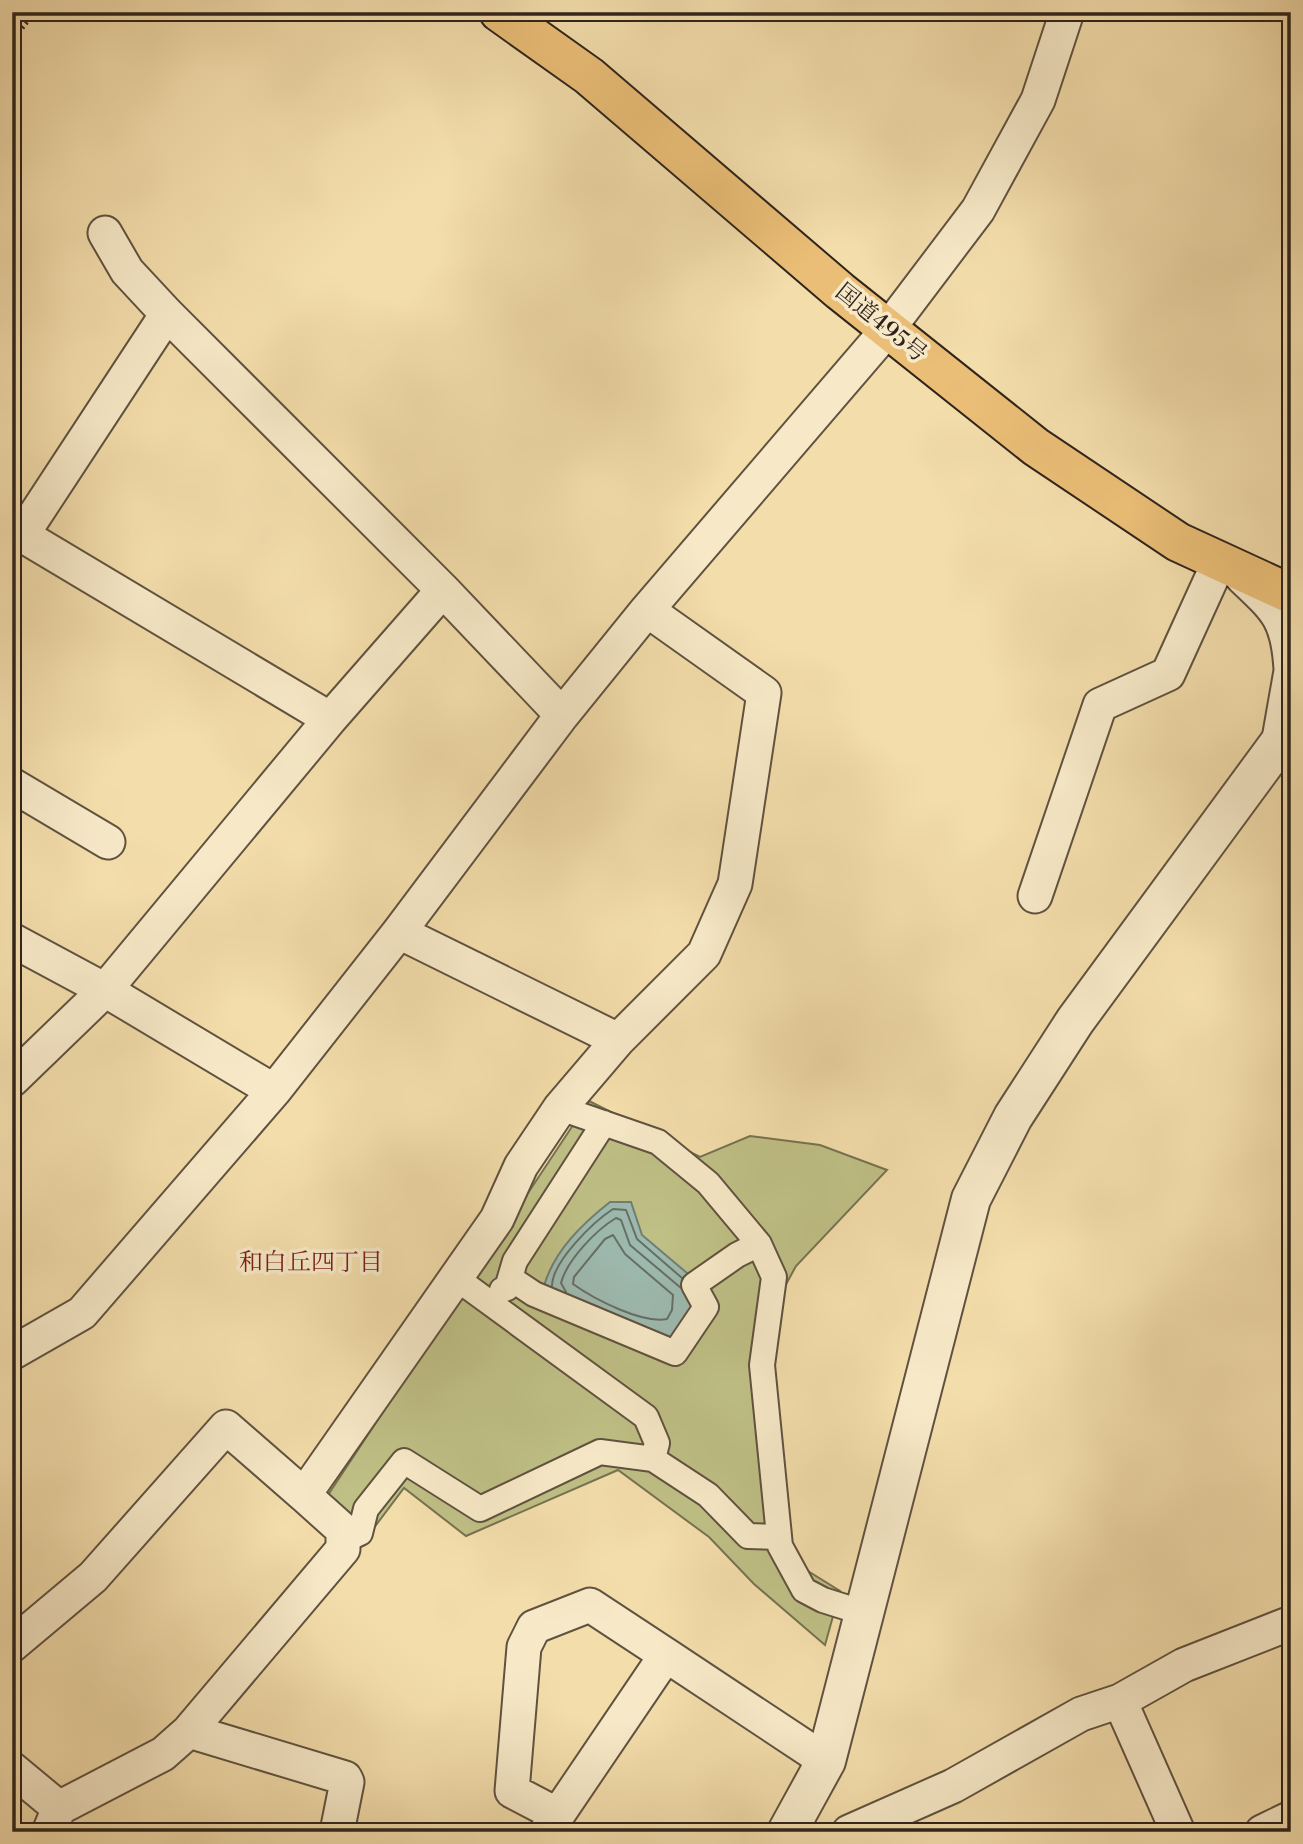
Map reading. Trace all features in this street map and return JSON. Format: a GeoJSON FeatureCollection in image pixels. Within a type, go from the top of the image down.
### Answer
{"type":"FeatureCollection","features":[{"type":"Feature","properties":{"kind":"highway","name":"国道495号"},"geometry":{"type":"LineString","coordinates":[[499,12],[589,76],[888,329],[1036,447],[1178,542],[1291,594]]}},
{"type":"Feature","properties":{"kind":"street"},"geometry":{"type":"LineString","coordinates":[[12,1353],[82,1313],[274,1091],[400,932],[562,715],[888,329],[978,210],[1038,100],[1067,12]]}},
{"type":"Feature","properties":{"kind":"street"},"geometry":{"type":"LineString","coordinates":[[105,233],[127,271],[167,314],[443,590],[562,715]]}},
{"type":"Feature","properties":{"kind":"street"},"geometry":{"type":"LineString","coordinates":[[167,314],[22,534],[330,719]]}},
{"type":"Feature","properties":{"kind":"street"},"geometry":{"type":"LineString","coordinates":[[787,1832],[826,1761],[971,1199],[1013,1117],[1074,1021],[1287,736],[1291,670],[1289,644],[1278,610],[1226,566],[1168,674],[1100,705],[1035,895]]}},
{"type":"Feature","properties":{"kind":"street"},"geometry":{"type":"LineString","coordinates":[[12,1080],[105,990],[330,719],[443,590]]}},
{"type":"Feature","properties":{"kind":"street"},"geometry":{"type":"LineString","coordinates":[[303,1495],[497,1219],[521,1166],[560,1108],[618,1040],[704,954],[735,884],[764,693],[648,610]]}},
{"type":"Feature","properties":{"kind":"street"},"geometry":{"type":"LineString","coordinates":[[12,785],[108,842]]}},
{"type":"Feature","properties":{"kind":"street"},"geometry":{"type":"LineString","coordinates":[[400,932],[618,1040]]}},
{"type":"Feature","properties":{"kind":"street"},"geometry":{"type":"LineString","coordinates":[[12,940],[105,990],[274,1091]]}},
{"type":"Feature","properties":{"kind":"street"},"geometry":{"type":"LineString","coordinates":[[560,1108],[658,1142],[708,1183],[759,1244],[774,1277],[762,1365],[780,1546],[804,1590],[864,1613]]}},
{"type":"Feature","properties":{"kind":"street"},"geometry":{"type":"LineString","coordinates":[[486,1298],[507,1288],[515,1261],[604,1123]]}},
{"type":"Feature","properties":{"kind":"street"},"geometry":{"type":"LineString","coordinates":[[510,1278],[534,1294],[675,1353],[706,1307],[694,1285],[737,1255],[759,1244]]}},
{"type":"Feature","properties":{"kind":"street"},"geometry":{"type":"LineString","coordinates":[[456,1278],[646,1417],[657,1443],[653,1459]]}},
{"type":"Feature","properties":{"kind":"street"},"geometry":{"type":"LineString","coordinates":[[12,1645],[93,1577],[226,1427],[343,1530],[343,1549],[189,1731],[163,1754],[54,1820],[12,1769]]}},
{"type":"Feature","properties":{"kind":"street"},"geometry":{"type":"LineString","coordinates":[[343,1541],[360,1534],[366,1509],[404,1461],[480,1510],[600,1452],[653,1459],[708,1495],[748,1536],[779,1536]]}},
{"type":"Feature","properties":{"kind":"street"},"geometry":{"type":"LineString","coordinates":[[666,1655],[551,1823],[512,1791],[524,1647],[534,1627],[590,1605],[666,1655],[826,1761]]}},
{"type":"Feature","properties":{"kind":"street"},"geometry":{"type":"LineString","coordinates":[[849,1832],[953,1786],[1081,1714],[1120,1701],[1184,1665],[1291,1623]]}},
{"type":"Feature","properties":{"kind":"street"},"geometry":{"type":"LineString","coordinates":[[1120,1701],[1178,1832]]}},
{"type":"Feature","properties":{"kind":"street"},"geometry":{"type":"LineString","coordinates":[[189,1731],[345,1778],[347,1782],[337,1832]]}},
{"type":"Feature","properties":{"kind":"street"},"geometry":{"type":"LineString","coordinates":[[1262,1832],[1291,1818]]}},
{"type":"Feature","properties":{"kind":"path"},"geometry":{"type":"LineString","coordinates":[[12,41],[35,12]]}},
{"type":"Feature","properties":{"kind":"green space"},"geometry":{"type":"Polygon","coordinates":[[[589,1101],[700,1157],[750,1136],[820,1145],[887,1170],[796,1266],[766,1321],[780,1483],[795,1563],[840,1591],[825,1645],[754,1584],[709,1537],[618,1470],[466,1536],[404,1488],[370,1533],[328,1495],[589,1101]]]}},
{"type":"Feature","properties":{"kind":"water"},"geometry":{"type":"Polygon","coordinates":[[[610,1202],[631,1202],[642,1235],[700,1284],[683,1344],[544,1286],[555,1261],[570,1239],[610,1202]]]}},
{"type":"Feature","properties":{"kind":"district","name":"和白丘四丁目"},"geometry":{"type":"Point","coordinates":[311,1263]}}]}
